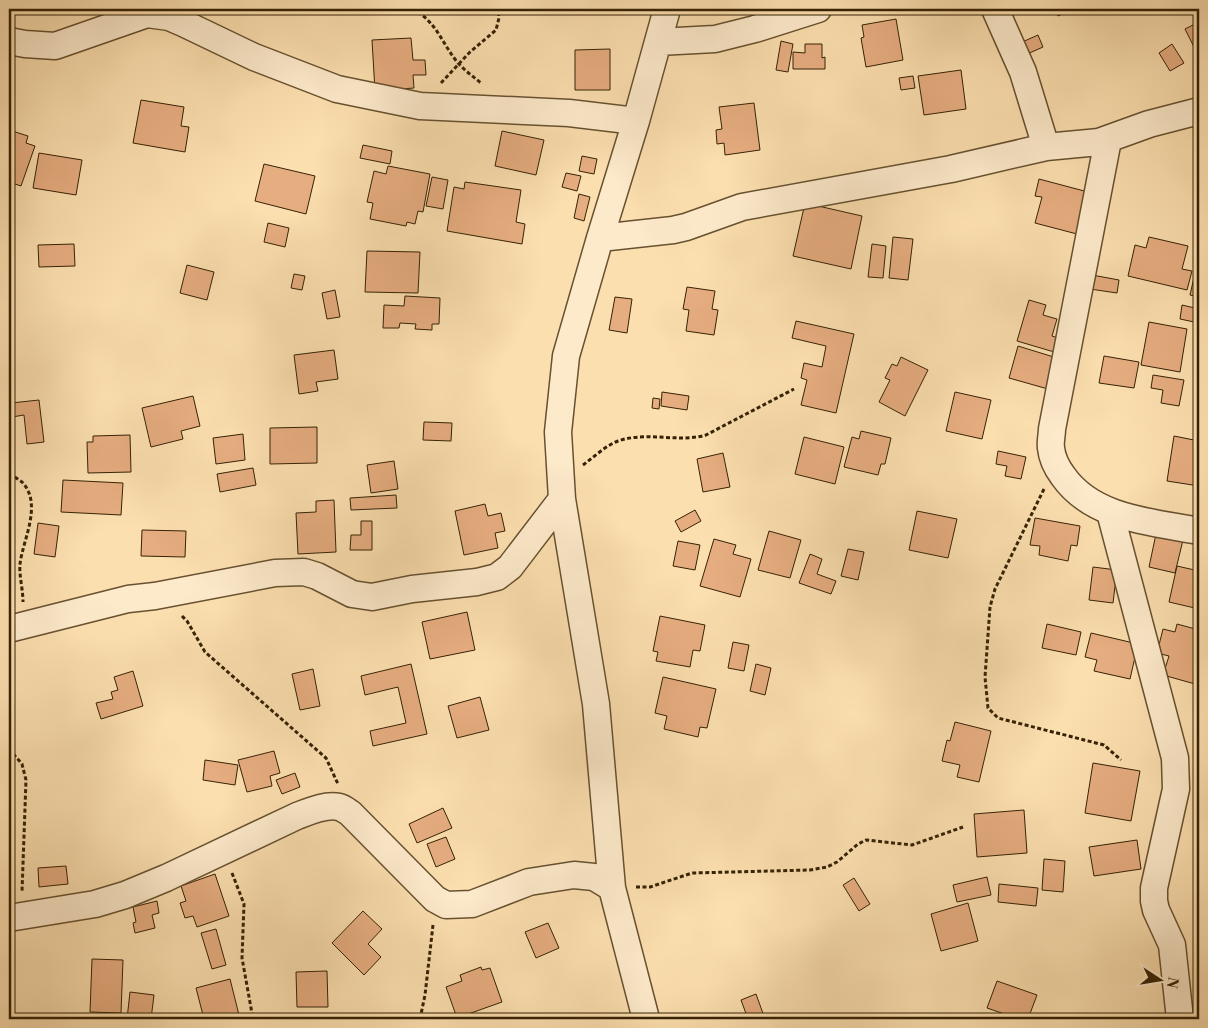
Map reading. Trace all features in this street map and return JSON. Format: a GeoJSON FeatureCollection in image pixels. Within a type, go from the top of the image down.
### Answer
{"type":"FeatureCollection","features":[{"type":"Feature","properties":{"kind":"street"},"geometry":{"type":"LineString","coordinates":[[646,1019],[611,882],[596,704],[561,490],[558,432],[566,356],[636,121],[667,9]]}},
{"type":"Feature","properties":{"kind":"street"},"geometry":{"type":"LineString","coordinates":[[658,42],[715,39],[755,29],[818,9]]}},
{"type":"Feature","properties":{"kind":"street"},"geometry":{"type":"LineString","coordinates":[[995,9],[1022,72],[1046,147]]}},
{"type":"Feature","properties":{"kind":"street"},"geometry":{"type":"LineString","coordinates":[[9,41],[54,46],[147,14],[156,15],[183,23],[254,57],[337,89],[420,106],[569,113],[636,121]]}},
{"type":"Feature","properties":{"kind":"street"},"geometry":{"type":"LineString","coordinates":[[600,238],[680,228],[742,207],[952,168],[1046,147],[1090,144],[1108,140],[1149,124],[1199,111]]}},
{"type":"Feature","properties":{"kind":"street"},"geometry":{"type":"LineString","coordinates":[[1108,140],[1052,428],[1051,448],[1056,467],[1070,486],[1093,504],[1110,512],[1199,532]]}},
{"type":"Feature","properties":{"kind":"street"},"geometry":{"type":"LineString","coordinates":[[14,627],[104,604],[275,573],[293,572],[317,576],[352,594],[372,597],[412,589],[477,582],[497,577],[510,567],[561,490]]}},
{"type":"Feature","properties":{"kind":"street"},"geometry":{"type":"LineString","coordinates":[[1110,512],[1175,758],[1188,791],[1154,888],[1154,901],[1172,945],[1180,1019]]}},
{"type":"Feature","properties":{"kind":"street"},"geometry":{"type":"LineString","coordinates":[[14,918],[96,904],[125,895],[306,813],[330,807],[340,807],[350,813],[435,900],[446,905],[472,904],[530,882],[574,874],[594,876],[611,882]]}},
{"type":"Feature","properties":{"kind":"path"},"geometry":{"type":"LineString","coordinates":[[412,9],[430,22],[459,64],[510,110]]}},
{"type":"Feature","properties":{"kind":"path"},"geometry":{"type":"LineString","coordinates":[[420,106],[470,52],[496,30],[499,18],[498,9]]}},
{"type":"Feature","properties":{"kind":"path"},"geometry":{"type":"LineString","coordinates":[[561,490],[616,442],[642,436],[701,436],[794,389]]}},
{"type":"Feature","properties":{"kind":"path"},"geometry":{"type":"LineString","coordinates":[[1056,467],[1003,573],[990,607],[985,676],[988,708],[998,718],[1104,745],[1121,760]]}},
{"type":"Feature","properties":{"kind":"path"},"geometry":{"type":"LineString","coordinates":[[9,474],[22,482],[31,500],[31,510],[20,565],[23,593],[14,627]]}},
{"type":"Feature","properties":{"kind":"path"},"geometry":{"type":"LineString","coordinates":[[155,596],[185,618],[204,652],[326,758],[338,782],[340,807]]}},
{"type":"Feature","properties":{"kind":"path"},"geometry":{"type":"LineString","coordinates":[[9,664],[9,710]]}},
{"type":"Feature","properties":{"kind":"path"},"geometry":{"type":"LineString","coordinates":[[9,749],[25,768],[26,780],[24,877],[14,918]]}},
{"type":"Feature","properties":{"kind":"path"},"geometry":{"type":"LineString","coordinates":[[611,882],[626,886],[650,887],[692,873],[827,868],[866,840],[912,845],[963,827]]}},
{"type":"Feature","properties":{"kind":"path"},"geometry":{"type":"LineString","coordinates":[[223,852],[244,904],[242,958],[253,1019]]}},
{"type":"Feature","properties":{"kind":"path"},"geometry":{"type":"LineString","coordinates":[[420,1019],[425,995],[435,900]]}},
{"type":"Feature","properties":{"kind":"building"},"geometry":{"type":"Polygon","coordinates":[[[1055,9],[1073,9],[1058,16],[1055,9]]]}},
{"type":"Feature","properties":{"kind":"building"},"geometry":{"type":"Polygon","coordinates":[[[896,19],[903,60],[866,67],[861,38],[864,37],[862,25],[896,19]]]}},
{"type":"Feature","properties":{"kind":"building"},"geometry":{"type":"Polygon","coordinates":[[[1199,22],[1199,57],[1185,29],[1199,22]]]}},
{"type":"Feature","properties":{"kind":"building"},"geometry":{"type":"Polygon","coordinates":[[[1038,35],[1043,47],[1025,55],[1020,43],[1038,35]]]}},
{"type":"Feature","properties":{"kind":"building"},"geometry":{"type":"Polygon","coordinates":[[[411,38],[413,60],[425,60],[426,75],[413,75],[414,88],[375,91],[372,40],[411,38]]]}},
{"type":"Feature","properties":{"kind":"building"},"geometry":{"type":"Polygon","coordinates":[[[781,41],[793,44],[788,72],[776,70],[781,41]]]}},
{"type":"Feature","properties":{"kind":"building"},"geometry":{"type":"Polygon","coordinates":[[[805,44],[822,44],[822,58],[825,57],[825,69],[793,69],[793,52],[805,53],[805,44]]]}},
{"type":"Feature","properties":{"kind":"building"},"geometry":{"type":"Polygon","coordinates":[[[1172,44],[1184,63],[1170,71],[1159,53],[1172,44]]]}},
{"type":"Feature","properties":{"kind":"building"},"geometry":{"type":"Polygon","coordinates":[[[610,49],[610,90],[575,90],[575,50],[610,49]]]}},
{"type":"Feature","properties":{"kind":"building"},"geometry":{"type":"Polygon","coordinates":[[[961,70],[966,109],[924,115],[918,76],[961,70]]]}},
{"type":"Feature","properties":{"kind":"building"},"geometry":{"type":"Polygon","coordinates":[[[913,76],[915,88],[901,90],[899,78],[913,76]]]}},
{"type":"Feature","properties":{"kind":"building"},"geometry":{"type":"Polygon","coordinates":[[[141,100],[184,107],[181,126],[189,127],[185,152],[133,143],[141,100]]]}},
{"type":"Feature","properties":{"kind":"building"},"geometry":{"type":"Polygon","coordinates":[[[754,103],[760,150],[725,155],[724,143],[717,144],[716,130],[722,129],[719,107],[754,103]]]}},
{"type":"Feature","properties":{"kind":"building"},"geometry":{"type":"Polygon","coordinates":[[[9,130],[28,136],[26,143],[35,146],[21,186],[9,182],[9,130]]]}},
{"type":"Feature","properties":{"kind":"building"},"geometry":{"type":"Polygon","coordinates":[[[502,131],[544,140],[536,175],[495,166],[502,131]]]}},
{"type":"Feature","properties":{"kind":"building"},"geometry":{"type":"Polygon","coordinates":[[[363,145],[392,151],[390,164],[360,158],[363,145]]]}},
{"type":"Feature","properties":{"kind":"building"},"geometry":{"type":"Polygon","coordinates":[[[39,153],[82,160],[76,195],[33,188],[39,153]]]}},
{"type":"Feature","properties":{"kind":"building"},"geometry":{"type":"Polygon","coordinates":[[[582,156],[597,159],[594,174],[579,171],[582,156]]]}},
{"type":"Feature","properties":{"kind":"building"},"geometry":{"type":"Polygon","coordinates":[[[264,164],[315,176],[306,214],[255,201],[264,164]]]}},
{"type":"Feature","properties":{"kind":"building"},"geometry":{"type":"Polygon","coordinates":[[[388,166],[430,174],[423,212],[418,211],[415,224],[407,222],[406,226],[370,219],[373,203],[367,202],[374,171],[386,174],[388,166]]]}},
{"type":"Feature","properties":{"kind":"building"},"geometry":{"type":"Polygon","coordinates":[[[566,173],[581,176],[577,191],[562,187],[566,173]]]}},
{"type":"Feature","properties":{"kind":"building"},"geometry":{"type":"Polygon","coordinates":[[[432,177],[448,180],[443,209],[426,206],[432,177]]]}},
{"type":"Feature","properties":{"kind":"building"},"geometry":{"type":"Polygon","coordinates":[[[1039,179],[1088,192],[1077,234],[1035,223],[1042,197],[1035,196],[1039,179]]]}},
{"type":"Feature","properties":{"kind":"building"},"geometry":{"type":"Polygon","coordinates":[[[465,182],[521,190],[516,222],[525,224],[522,244],[447,231],[454,187],[464,189],[465,182]]]}},
{"type":"Feature","properties":{"kind":"building"},"geometry":{"type":"Polygon","coordinates":[[[579,194],[590,197],[584,221],[574,218],[579,194]]]}},
{"type":"Feature","properties":{"kind":"building"},"geometry":{"type":"Polygon","coordinates":[[[805,203],[862,216],[851,269],[793,256],[805,203]]]}},
{"type":"Feature","properties":{"kind":"building"},"geometry":{"type":"Polygon","coordinates":[[[268,223],[289,228],[285,247],[264,242],[268,223]]]}},
{"type":"Feature","properties":{"kind":"building"},"geometry":{"type":"Polygon","coordinates":[[[893,237],[913,239],[908,280],[889,278],[893,237]]]}},
{"type":"Feature","properties":{"kind":"building"},"geometry":{"type":"Polygon","coordinates":[[[1149,237],[1188,246],[1182,269],[1192,271],[1187,290],[1128,276],[1135,245],[1146,248],[1149,237]]]}},
{"type":"Feature","properties":{"kind":"building"},"geometry":{"type":"Polygon","coordinates":[[[74,244],[75,266],[39,267],[38,245],[74,244]]]}},
{"type":"Feature","properties":{"kind":"building"},"geometry":{"type":"Polygon","coordinates":[[[872,244],[886,246],[883,278],[868,277],[872,244]]]}},
{"type":"Feature","properties":{"kind":"building"},"geometry":{"type":"Polygon","coordinates":[[[367,251],[420,252],[418,293],[365,292],[367,251]]]}},
{"type":"Feature","properties":{"kind":"building"},"geometry":{"type":"Polygon","coordinates":[[[1199,255],[1199,297],[1190,295],[1199,255]]]}},
{"type":"Feature","properties":{"kind":"building"},"geometry":{"type":"Polygon","coordinates":[[[187,265],[214,272],[207,300],[180,293],[187,265]]]}},
{"type":"Feature","properties":{"kind":"building"},"geometry":{"type":"Polygon","coordinates":[[[294,274],[305,276],[302,290],[291,288],[294,274]]]}},
{"type":"Feature","properties":{"kind":"building"},"geometry":{"type":"Polygon","coordinates":[[[1092,275],[1119,280],[1117,293],[1090,289],[1092,275]]]}},
{"type":"Feature","properties":{"kind":"building"},"geometry":{"type":"Polygon","coordinates":[[[687,287],[715,291],[712,309],[718,310],[714,335],[686,331],[689,310],[683,309],[687,287]]]}},
{"type":"Feature","properties":{"kind":"building"},"geometry":{"type":"Polygon","coordinates":[[[335,290],[340,317],[327,319],[322,293],[335,290]]]}},
{"type":"Feature","properties":{"kind":"building"},"geometry":{"type":"Polygon","coordinates":[[[405,296],[440,298],[439,324],[432,324],[432,330],[415,329],[416,324],[400,323],[399,328],[383,328],[384,305],[404,306],[405,296]]]}},
{"type":"Feature","properties":{"kind":"building"},"geometry":{"type":"Polygon","coordinates":[[[615,297],[632,299],[627,333],[609,330],[615,297]]]}},
{"type":"Feature","properties":{"kind":"building"},"geometry":{"type":"Polygon","coordinates":[[[1029,300],[1046,305],[1043,315],[1057,319],[1052,336],[1064,340],[1061,354],[1017,341],[1029,300]]]}},
{"type":"Feature","properties":{"kind":"building"},"geometry":{"type":"Polygon","coordinates":[[[1182,305],[1199,309],[1199,323],[1180,319],[1182,305]]]}},
{"type":"Feature","properties":{"kind":"building"},"geometry":{"type":"Polygon","coordinates":[[[796,321],[854,334],[836,413],[801,405],[807,380],[801,378],[804,363],[822,367],[826,346],[792,338],[796,321]]]}},
{"type":"Feature","properties":{"kind":"building"},"geometry":{"type":"Polygon","coordinates":[[[1149,322],[1187,329],[1180,372],[1141,365],[1149,322]]]}},
{"type":"Feature","properties":{"kind":"building"},"geometry":{"type":"Polygon","coordinates":[[[1018,346],[1057,358],[1048,389],[1009,378],[1018,346]]]}},
{"type":"Feature","properties":{"kind":"building"},"geometry":{"type":"Polygon","coordinates":[[[334,350],[338,379],[316,382],[318,391],[299,394],[294,355],[334,350]]]}},
{"type":"Feature","properties":{"kind":"building"},"geometry":{"type":"Polygon","coordinates":[[[1104,356],[1139,362],[1134,388],[1099,383],[1104,356]]]}},
{"type":"Feature","properties":{"kind":"building"},"geometry":{"type":"Polygon","coordinates":[[[901,357],[928,370],[905,416],[879,402],[890,380],[885,378],[892,364],[897,366],[901,357]]]}},
{"type":"Feature","properties":{"kind":"building"},"geometry":{"type":"Polygon","coordinates":[[[1153,375],[1184,380],[1179,406],[1161,403],[1163,390],[1151,388],[1153,375]]]}},
{"type":"Feature","properties":{"kind":"building"},"geometry":{"type":"Polygon","coordinates":[[[662,392],[689,396],[687,410],[661,406],[662,392]]]}},
{"type":"Feature","properties":{"kind":"building"},"geometry":{"type":"Polygon","coordinates":[[[955,392],[991,400],[982,439],[946,431],[955,392]]]}},
{"type":"Feature","properties":{"kind":"building"},"geometry":{"type":"Polygon","coordinates":[[[193,396],[200,426],[181,431],[183,439],[151,447],[142,408],[193,396]]]}},
{"type":"Feature","properties":{"kind":"building"},"geometry":{"type":"Polygon","coordinates":[[[653,398],[660,399],[659,409],[652,408],[653,398]]]}},
{"type":"Feature","properties":{"kind":"building"},"geometry":{"type":"Polygon","coordinates":[[[39,400],[44,442],[27,444],[24,415],[12,417],[11,403],[39,400]]]}},
{"type":"Feature","properties":{"kind":"building"},"geometry":{"type":"Polygon","coordinates":[[[424,422],[452,423],[451,441],[423,440],[424,422]]]}},
{"type":"Feature","properties":{"kind":"building"},"geometry":{"type":"Polygon","coordinates":[[[317,427],[317,463],[270,464],[270,428],[317,427]]]}},
{"type":"Feature","properties":{"kind":"building"},"geometry":{"type":"Polygon","coordinates":[[[861,431],[891,438],[885,464],[881,464],[878,475],[844,467],[852,437],[859,439],[861,431]]]}},
{"type":"Feature","properties":{"kind":"building"},"geometry":{"type":"Polygon","coordinates":[[[243,434],[245,460],[216,464],[213,438],[243,434]]]}},
{"type":"Feature","properties":{"kind":"building"},"geometry":{"type":"Polygon","coordinates":[[[130,435],[131,472],[88,473],[87,442],[93,442],[93,436],[130,435]]]}},
{"type":"Feature","properties":{"kind":"building"},"geometry":{"type":"Polygon","coordinates":[[[1174,436],[1199,441],[1199,486],[1167,481],[1174,436]]]}},
{"type":"Feature","properties":{"kind":"building"},"geometry":{"type":"Polygon","coordinates":[[[804,437],[844,447],[835,484],[795,474],[804,437]]]}},
{"type":"Feature","properties":{"kind":"building"},"geometry":{"type":"Polygon","coordinates":[[[998,451],[1026,457],[1021,479],[1005,476],[1007,466],[996,464],[998,451]]]}},
{"type":"Feature","properties":{"kind":"building"},"geometry":{"type":"Polygon","coordinates":[[[723,453],[730,487],[703,492],[697,459],[723,453]]]}},
{"type":"Feature","properties":{"kind":"building"},"geometry":{"type":"Polygon","coordinates":[[[394,461],[398,489],[371,493],[367,465],[394,461]]]}},
{"type":"Feature","properties":{"kind":"building"},"geometry":{"type":"Polygon","coordinates":[[[253,468],[256,485],[220,492],[217,474],[253,468]]]}},
{"type":"Feature","properties":{"kind":"building"},"geometry":{"type":"Polygon","coordinates":[[[63,480],[123,483],[121,515],[61,512],[63,480]]]}},
{"type":"Feature","properties":{"kind":"building"},"geometry":{"type":"Polygon","coordinates":[[[396,495],[397,508],[351,510],[350,498],[396,495]]]}},
{"type":"Feature","properties":{"kind":"building"},"geometry":{"type":"Polygon","coordinates":[[[334,500],[336,552],[298,554],[296,513],[316,512],[316,501],[334,500]]]}},
{"type":"Feature","properties":{"kind":"building"},"geometry":{"type":"Polygon","coordinates":[[[485,504],[488,516],[501,513],[505,531],[495,533],[498,548],[464,555],[455,511],[485,504]]]}},
{"type":"Feature","properties":{"kind":"building"},"geometry":{"type":"Polygon","coordinates":[[[695,510],[701,521],[681,532],[675,521],[695,510]]]}},
{"type":"Feature","properties":{"kind":"building"},"geometry":{"type":"Polygon","coordinates":[[[917,511],[957,519],[948,558],[909,550],[917,511]]]}},
{"type":"Feature","properties":{"kind":"building"},"geometry":{"type":"Polygon","coordinates":[[[1035,518],[1080,526],[1077,546],[1071,545],[1068,561],[1039,555],[1040,546],[1030,545],[1035,518]]]}},
{"type":"Feature","properties":{"kind":"building"},"geometry":{"type":"Polygon","coordinates":[[[361,521],[372,521],[372,550],[350,550],[351,535],[361,535],[361,521]]]}},
{"type":"Feature","properties":{"kind":"building"},"geometry":{"type":"Polygon","coordinates":[[[38,523],[59,526],[55,557],[34,554],[38,523]]]}},
{"type":"Feature","properties":{"kind":"building"},"geometry":{"type":"Polygon","coordinates":[[[142,530],[186,531],[185,557],[141,556],[142,530]]]}},
{"type":"Feature","properties":{"kind":"building"},"geometry":{"type":"Polygon","coordinates":[[[769,531],[801,540],[790,578],[758,570],[769,531]]]}},
{"type":"Feature","properties":{"kind":"building"},"geometry":{"type":"Polygon","coordinates":[[[1156,534],[1183,540],[1175,573],[1149,567],[1156,534]]]}},
{"type":"Feature","properties":{"kind":"building"},"geometry":{"type":"Polygon","coordinates":[[[714,539],[736,545],[733,554],[751,559],[740,597],[700,586],[714,539]]]}},
{"type":"Feature","properties":{"kind":"building"},"geometry":{"type":"Polygon","coordinates":[[[678,541],[700,545],[695,570],[673,566],[678,541]]]}},
{"type":"Feature","properties":{"kind":"building"},"geometry":{"type":"Polygon","coordinates":[[[848,549],[864,552],[858,580],[841,576],[848,549]]]}},
{"type":"Feature","properties":{"kind":"building"},"geometry":{"type":"Polygon","coordinates":[[[810,554],[822,559],[817,574],[836,581],[831,594],[799,583],[810,554]]]}},
{"type":"Feature","properties":{"kind":"building"},"geometry":{"type":"Polygon","coordinates":[[[1177,566],[1199,571],[1199,609],[1169,602],[1177,566]]]}},
{"type":"Feature","properties":{"kind":"building"},"geometry":{"type":"Polygon","coordinates":[[[1093,567],[1117,570],[1113,603],[1089,600],[1093,567]]]}},
{"type":"Feature","properties":{"kind":"building"},"geometry":{"type":"Polygon","coordinates":[[[467,612],[475,650],[430,659],[422,622],[467,612]]]}},
{"type":"Feature","properties":{"kind":"building"},"geometry":{"type":"Polygon","coordinates":[[[660,616],[705,625],[700,651],[693,650],[690,667],[656,661],[658,652],[653,651],[660,616]]]}},
{"type":"Feature","properties":{"kind":"building"},"geometry":{"type":"Polygon","coordinates":[[[1047,624],[1081,632],[1076,655],[1042,648],[1047,624]]]}},
{"type":"Feature","properties":{"kind":"building"},"geometry":{"type":"Polygon","coordinates":[[[1177,624],[1199,630],[1199,670],[1195,684],[1163,675],[1169,656],[1157,653],[1163,629],[1175,632],[1177,624]]]}},
{"type":"Feature","properties":{"kind":"building"},"geometry":{"type":"Polygon","coordinates":[[[1091,633],[1138,644],[1130,679],[1094,671],[1097,660],[1085,657],[1091,633]]]}},
{"type":"Feature","properties":{"kind":"building"},"geometry":{"type":"Polygon","coordinates":[[[733,642],[749,645],[744,671],[728,668],[733,642]]]}},
{"type":"Feature","properties":{"kind":"building"},"geometry":{"type":"Polygon","coordinates":[[[411,664],[427,734],[373,746],[370,731],[406,723],[398,687],[365,695],[361,676],[411,664]]]}},
{"type":"Feature","properties":{"kind":"building"},"geometry":{"type":"Polygon","coordinates":[[[756,664],[771,668],[765,695],[750,691],[756,664]]]}},
{"type":"Feature","properties":{"kind":"building"},"geometry":{"type":"Polygon","coordinates":[[[313,669],[320,706],[300,710],[292,674],[313,669]]]}},
{"type":"Feature","properties":{"kind":"building"},"geometry":{"type":"Polygon","coordinates":[[[133,671],[143,706],[101,719],[96,703],[113,699],[111,692],[118,690],[114,677],[133,671]]]}},
{"type":"Feature","properties":{"kind":"building"},"geometry":{"type":"Polygon","coordinates":[[[663,677],[716,689],[707,728],[700,727],[698,737],[664,729],[667,716],[655,713],[663,677]]]}},
{"type":"Feature","properties":{"kind":"building"},"geometry":{"type":"Polygon","coordinates":[[[480,697],[489,730],[457,738],[448,706],[480,697]]]}},
{"type":"Feature","properties":{"kind":"building"},"geometry":{"type":"Polygon","coordinates":[[[955,722],[991,731],[979,782],[957,777],[960,765],[942,761],[947,740],[950,741],[955,722]]]}},
{"type":"Feature","properties":{"kind":"building"},"geometry":{"type":"Polygon","coordinates":[[[274,751],[280,773],[270,776],[272,786],[247,792],[238,760],[274,751]]]}},
{"type":"Feature","properties":{"kind":"building"},"geometry":{"type":"Polygon","coordinates":[[[205,760],[238,765],[235,785],[203,780],[205,760]]]}},
{"type":"Feature","properties":{"kind":"building"},"geometry":{"type":"Polygon","coordinates":[[[1093,763],[1140,771],[1131,821],[1085,813],[1093,763]]]}},
{"type":"Feature","properties":{"kind":"building"},"geometry":{"type":"Polygon","coordinates":[[[295,773],[300,787],[282,794],[276,780],[295,773]]]}},
{"type":"Feature","properties":{"kind":"building"},"geometry":{"type":"Polygon","coordinates":[[[443,808],[452,828],[417,843],[409,824],[443,808]]]}},
{"type":"Feature","properties":{"kind":"building"},"geometry":{"type":"Polygon","coordinates":[[[1024,810],[1027,853],[977,857],[974,814],[1024,810]]]}},
{"type":"Feature","properties":{"kind":"building"},"geometry":{"type":"Polygon","coordinates":[[[446,837],[455,859],[436,867],[427,844],[446,837]]]}},
{"type":"Feature","properties":{"kind":"building"},"geometry":{"type":"Polygon","coordinates":[[[1137,840],[1141,869],[1094,876],[1089,847],[1137,840]]]}},
{"type":"Feature","properties":{"kind":"building"},"geometry":{"type":"Polygon","coordinates":[[[1044,859],[1065,861],[1063,892],[1042,890],[1044,859]]]}},
{"type":"Feature","properties":{"kind":"building"},"geometry":{"type":"Polygon","coordinates":[[[66,866],[68,884],[39,887],[38,868],[66,866]]]}},
{"type":"Feature","properties":{"kind":"building"},"geometry":{"type":"Polygon","coordinates":[[[215,874],[229,916],[197,927],[193,916],[185,918],[180,903],[186,901],[181,886],[215,874]]]}},
{"type":"Feature","properties":{"kind":"building"},"geometry":{"type":"Polygon","coordinates":[[[987,877],[991,895],[957,902],[953,885],[987,877]]]}},
{"type":"Feature","properties":{"kind":"building"},"geometry":{"type":"Polygon","coordinates":[[[854,878],[870,904],[859,911],[843,885],[854,878]]]}},
{"type":"Feature","properties":{"kind":"building"},"geometry":{"type":"Polygon","coordinates":[[[999,884],[1038,888],[1036,906],[998,902],[999,884]]]}},
{"type":"Feature","properties":{"kind":"building"},"geometry":{"type":"Polygon","coordinates":[[[157,901],[159,913],[152,915],[155,928],[135,933],[133,923],[136,922],[133,907],[157,901]]]}},
{"type":"Feature","properties":{"kind":"building"},"geometry":{"type":"Polygon","coordinates":[[[968,903],[978,941],[941,951],[931,914],[968,903]]]}},
{"type":"Feature","properties":{"kind":"building"},"geometry":{"type":"Polygon","coordinates":[[[363,911],[382,929],[368,944],[381,957],[364,975],[332,943],[363,911]]]}},
{"type":"Feature","properties":{"kind":"building"},"geometry":{"type":"Polygon","coordinates":[[[548,923],[559,948],[536,958],[525,932],[548,923]]]}},
{"type":"Feature","properties":{"kind":"building"},"geometry":{"type":"Polygon","coordinates":[[[216,929],[226,965],[212,969],[201,933],[216,929]]]}},
{"type":"Feature","properties":{"kind":"building"},"geometry":{"type":"Polygon","coordinates":[[[92,959],[123,960],[121,1013],[90,1012],[92,959]]]}},
{"type":"Feature","properties":{"kind":"building"},"geometry":{"type":"Polygon","coordinates":[[[481,967],[482,970],[490,968],[502,1002],[457,1018],[446,987],[462,981],[460,975],[481,967]]]}},
{"type":"Feature","properties":{"kind":"building"},"geometry":{"type":"Polygon","coordinates":[[[327,971],[328,1007],[297,1007],[296,972],[327,971]]]}},
{"type":"Feature","properties":{"kind":"building"},"geometry":{"type":"Polygon","coordinates":[[[230,979],[240,1019],[204,1019],[196,988],[230,979]]]}},
{"type":"Feature","properties":{"kind":"building"},"geometry":{"type":"Polygon","coordinates":[[[997,981],[1037,995],[1028,1019],[1019,1019],[987,1008],[997,981]]]}},
{"type":"Feature","properties":{"kind":"building"},"geometry":{"type":"Polygon","coordinates":[[[130,992],[154,995],[151,1019],[127,1019],[130,992]]]}},
{"type":"Feature","properties":{"kind":"building"},"geometry":{"type":"Polygon","coordinates":[[[756,994],[765,1019],[748,1019],[741,1000],[756,994]]]}},
{"type":"Feature","properties":{"kind":"building"},"geometry":{"type":"Polygon","coordinates":[[[354,1014],[369,1016],[369,1019],[353,1019],[354,1014]]]}}]}
